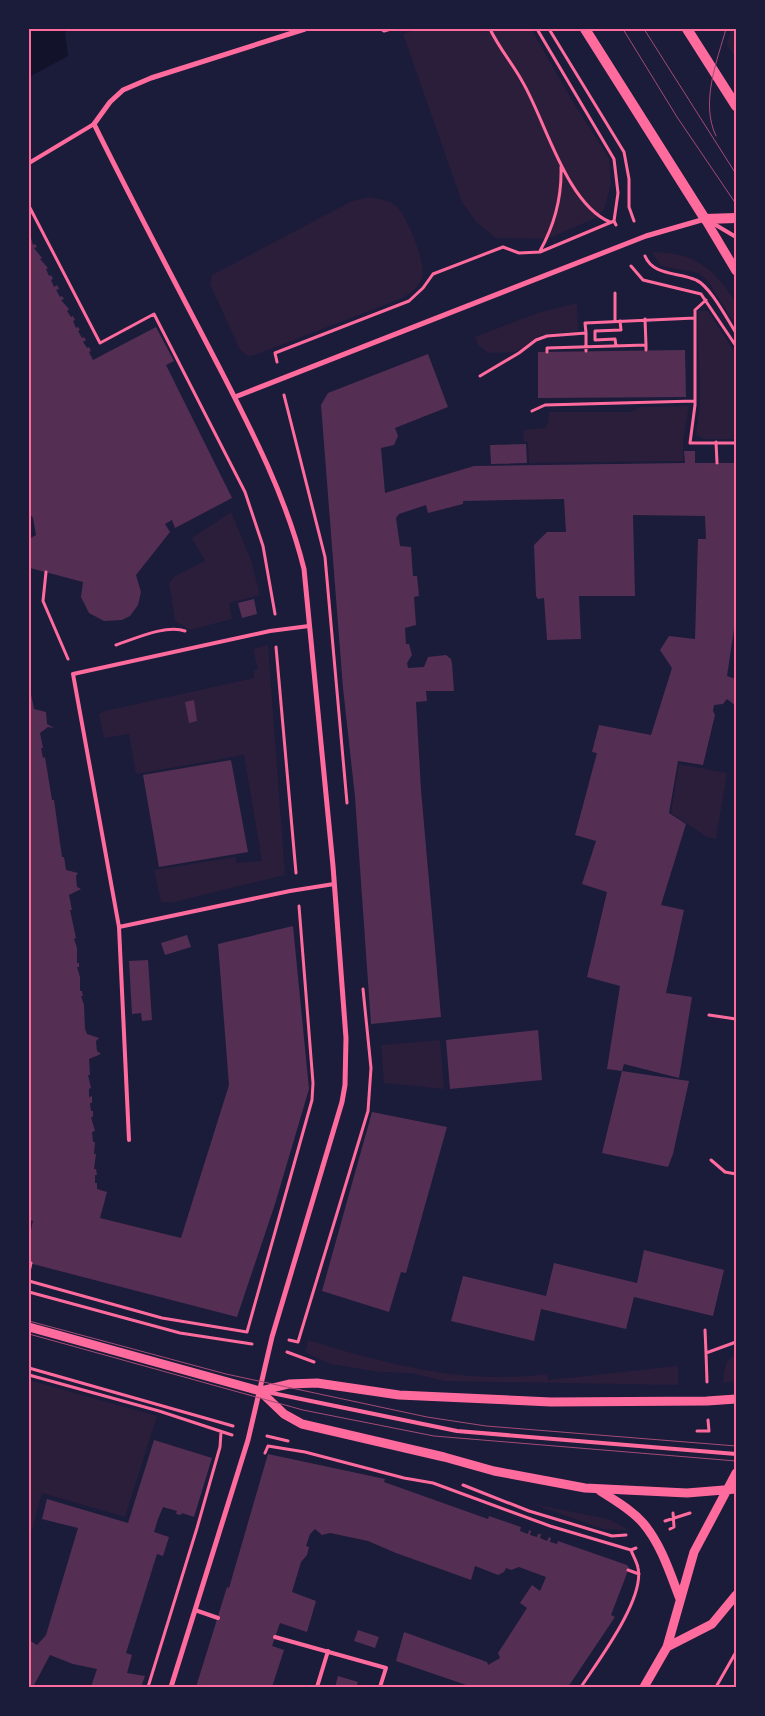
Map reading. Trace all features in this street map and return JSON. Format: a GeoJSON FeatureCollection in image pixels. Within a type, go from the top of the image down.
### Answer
{"type":"FeatureCollection","features":[{"type":"Feature","properties":{"kind":"main road"},"geometry":{"type":"LineString","coordinates":[[585,29],[705,219],[736,218]]}},
{"type":"Feature","properties":{"kind":"main road"},"geometry":{"type":"LineString","coordinates":[[687,29],[736,106]]}},
{"type":"Feature","properties":{"kind":"street"},"geometry":{"type":"LineString","coordinates":[[171,1687],[248,1440],[280,1308],[342,1102],[346,1038],[334,884],[304,569],[298,543],[288,515],[235,397],[94,124],[110,102],[123,90],[151,78],[305,29]]}},
{"type":"Feature","properties":{"kind":"street"},"geometry":{"type":"LineString","coordinates":[[235,397],[646,236],[705,219],[736,271]]}},
{"type":"Feature","properties":{"kind":"street"},"geometry":{"type":"LineString","coordinates":[[29,1327],[260,1391],[284,1414],[302,1424],[512,1475],[599,1490],[687,1494],[736,1489]]}},
{"type":"Feature","properties":{"kind":"street"},"geometry":{"type":"LineString","coordinates":[[260,1391],[289,1384],[317,1383],[399,1395],[551,1402],[693,1402],[736,1399]]}},
{"type":"Feature","properties":{"kind":"street"},"geometry":{"type":"LineString","coordinates":[[644,1687],[667,1647],[694,1552],[736,1474]]}},
{"type":"Feature","properties":{"kind":"street"},"geometry":{"type":"LineString","coordinates":[[599,1490],[629,1510],[643,1523],[658,1545],[680,1599]]}},
{"type":"Feature","properties":{"kind":"street"},"geometry":{"type":"LineString","coordinates":[[667,1647],[712,1624],[736,1595]]}},
{"type":"Feature","properties":{"kind":"lane"},"geometry":{"type":"LineString","coordinates":[[29,163],[94,124]]}},
{"type":"Feature","properties":{"kind":"lane"},"geometry":{"type":"LineString","coordinates":[[705,219],[736,237]]}},
{"type":"Feature","properties":{"kind":"lane"},"geometry":{"type":"LineString","coordinates":[[129,1140],[119,927],[73,674],[275,630],[309,626]]}},
{"type":"Feature","properties":{"kind":"lane"},"geometry":{"type":"LineString","coordinates":[[119,927],[297,889],[334,884]]}},
{"type":"Feature","properties":{"kind":"lane"},"geometry":{"type":"LineString","coordinates":[[260,1391],[457,1431],[736,1454]]}},
{"type":"Feature","properties":{"kind":"lane"},"geometry":{"type":"LineString","coordinates":[[195,1610],[218,1618]]}},
{"type":"Feature","properties":{"kind":"lane"},"geometry":{"type":"LineString","coordinates":[[275,1637],[386,1668],[380,1687]]}},
{"type":"Feature","properties":{"kind":"lane"},"geometry":{"type":"LineString","coordinates":[[317,1687],[328,1651]]}},
{"type":"Feature","properties":{"kind":"path"},"geometry":{"type":"LineString","coordinates":[[381,29],[384,31],[390,29]]}},
{"type":"Feature","properties":{"kind":"path"},"geometry":{"type":"LineString","coordinates":[[490,29],[500,50],[523,82],[561,166],[598,217],[612,221],[616,225]]}},
{"type":"Feature","properties":{"kind":"path"},"geometry":{"type":"LineString","coordinates":[[537,29],[614,159],[618,193],[612,221]]}},
{"type":"Feature","properties":{"kind":"path"},"geometry":{"type":"LineString","coordinates":[[549,29],[624,152],[629,179],[629,207],[633,219]]}},
{"type":"Feature","properties":{"kind":"path"},"geometry":{"type":"LineString","coordinates":[[540,252],[551,232],[558,206],[561,166]]}},
{"type":"Feature","properties":{"kind":"path"},"geometry":{"type":"LineString","coordinates":[[29,206],[100,343],[154,314],[245,492],[263,546],[276,615],[275,630],[313,1083],[312,1100],[247,1332]]}},
{"type":"Feature","properties":{"kind":"path"},"geometry":{"type":"LineString","coordinates":[[280,380],[275,353],[409,301],[423,288],[433,274],[503,247],[519,253],[540,252],[612,221]]}},
{"type":"Feature","properties":{"kind":"path"},"geometry":{"type":"LineString","coordinates":[[646,259],[655,268],[698,280],[710,293],[736,333]]}},
{"type":"Feature","properties":{"kind":"path"},"geometry":{"type":"LineString","coordinates":[[631,266],[643,280],[701,294],[736,346]]}},
{"type":"Feature","properties":{"kind":"path"},"geometry":{"type":"LineString","coordinates":[[614,293],[615,321]]}},
{"type":"Feature","properties":{"kind":"path"},"geometry":{"type":"LineString","coordinates":[[706,300],[695,310],[695,401],[690,443],[736,443]]}},
{"type":"Feature","properties":{"kind":"path"},"geometry":{"type":"LineString","coordinates":[[586,351],[585,323],[695,318]]}},
{"type":"Feature","properties":{"kind":"path"},"geometry":{"type":"LineString","coordinates":[[646,320],[646,350]]}},
{"type":"Feature","properties":{"kind":"path"},"geometry":{"type":"LineString","coordinates":[[616,346],[615,339],[595,340],[595,331],[621,330],[620,321]]}},
{"type":"Feature","properties":{"kind":"path"},"geometry":{"type":"LineString","coordinates":[[480,376],[519,353],[536,340],[547,336],[586,333]]}},
{"type":"Feature","properties":{"kind":"path"},"geometry":{"type":"LineString","coordinates":[[547,352],[547,348],[646,345]]}},
{"type":"Feature","properties":{"kind":"path"},"geometry":{"type":"LineString","coordinates":[[532,411],[545,405],[695,401]]}},
{"type":"Feature","properties":{"kind":"path"},"geometry":{"type":"LineString","coordinates":[[716,442],[717,463]]}},
{"type":"Feature","properties":{"kind":"path"},"geometry":{"type":"LineString","coordinates":[[46,572],[43,601],[69,660],[78,657]]}},
{"type":"Feature","properties":{"kind":"path"},"geometry":{"type":"LineString","coordinates":[[113,646],[168,630]]}},
{"type":"Feature","properties":{"kind":"path"},"geometry":{"type":"LineString","coordinates":[[709,1015],[736,1019]]}},
{"type":"Feature","properties":{"kind":"path"},"geometry":{"type":"LineString","coordinates":[[711,1160],[725,1172],[736,1174]]}},
{"type":"Feature","properties":{"kind":"path"},"geometry":{"type":"LineString","coordinates":[[29,1272],[31,1263]]}},
{"type":"Feature","properties":{"kind":"path"},"geometry":{"type":"LineString","coordinates":[[29,1281],[162,1318],[254,1333]]}},
{"type":"Feature","properties":{"kind":"path"},"geometry":{"type":"LineString","coordinates":[[29,1292],[180,1333],[243,1342]]}},
{"type":"Feature","properties":{"kind":"path"},"geometry":{"type":"LineString","coordinates":[[286,1340],[298,1342],[306,1315]]}},
{"type":"Feature","properties":{"kind":"path"},"geometry":{"type":"LineString","coordinates":[[705,1330],[707,1387]]}},
{"type":"Feature","properties":{"kind":"path"},"geometry":{"type":"LineString","coordinates":[[706,1353],[736,1342]]}},
{"type":"Feature","properties":{"kind":"path"},"geometry":{"type":"LineString","coordinates":[[29,1368],[250,1431],[296,1442]]}},
{"type":"Feature","properties":{"kind":"path"},"geometry":{"type":"LineString","coordinates":[[29,1376],[159,1411],[268,1446],[305,1452],[404,1478],[433,1483],[550,1526],[631,1550],[638,1574],[632,1604],[608,1646],[581,1687]]}},
{"type":"Feature","properties":{"kind":"path"},"geometry":{"type":"LineString","coordinates":[[693,1431],[709,1431],[708,1416]]}},
{"type":"Feature","properties":{"kind":"path"},"geometry":{"type":"LineString","coordinates":[[148,1687],[220,1447],[221,1432]]}},
{"type":"Feature","properties":{"kind":"path"},"geometry":{"type":"LineString","coordinates":[[263,1459],[268,1446]]}},
{"type":"Feature","properties":{"kind":"path"},"geometry":{"type":"LineString","coordinates":[[455,1482],[529,1511],[612,1536],[630,1534]]}},
{"type":"Feature","properties":{"kind":"path"},"geometry":{"type":"LineString","coordinates":[[673,1507],[674,1526]]}},
{"type":"Feature","properties":{"kind":"path"},"geometry":{"type":"LineString","coordinates":[[662,1521],[673,1520],[687,1515]]}},
{"type":"Feature","properties":{"kind":"path"},"geometry":{"type":"LineString","coordinates":[[674,1526],[679,1528]]}},
{"type":"Feature","properties":{"kind":"path"},"geometry":{"type":"LineString","coordinates":[[663,1534],[674,1526]]}},
{"type":"Feature","properties":{"kind":"path"},"geometry":{"type":"LineString","coordinates":[[628,1570],[638,1574]]}},
{"type":"Feature","properties":{"kind":"path"},"geometry":{"type":"LineString","coordinates":[[716,1687],[736,1652]]}},
{"type":"Feature","properties":{"kind":"shaded area"},"geometry":{"type":"Polygon","coordinates":[[[29,29],[68,29],[65,33],[68,56],[29,77],[29,29]]]}},
{"type":"Feature","properties":{"kind":"shaded area"},"geometry":{"type":"Polygon","coordinates":[[[418,29],[484,29],[486,34],[487,29],[531,29],[571,99],[609,158],[611,183],[605,208],[598,217],[547,239],[496,238],[477,223],[462,202],[403,34],[418,29]]]}},
{"type":"Feature","properties":{"kind":"shaded area"},"geometry":{"type":"Polygon","coordinates":[[[731,29],[736,29],[736,59],[727,44],[731,29]]]}},
{"type":"Feature","properties":{"kind":"shaded area"},"geometry":{"type":"Polygon","coordinates":[[[370,197],[393,204],[405,219],[415,240],[422,262],[422,278],[416,288],[400,299],[255,355],[248,356],[240,350],[210,284],[212,275],[352,201],[370,197]]]}},
{"type":"Feature","properties":{"kind":"shaded area"},"geometry":{"type":"Polygon","coordinates":[[[652,252],[684,256],[702,264],[718,278],[736,303],[736,326],[708,281],[698,273],[661,266],[652,252]]]}},
{"type":"Feature","properties":{"kind":"shaded area"},"geometry":{"type":"Polygon","coordinates":[[[577,303],[578,331],[540,335],[516,352],[488,353],[479,346],[475,337],[540,312],[577,303]]]}},
{"type":"Feature","properties":{"kind":"shaded area"},"geometry":{"type":"Polygon","coordinates":[[[698,311],[708,311],[736,354],[736,439],[704,439],[696,435],[700,405],[698,311]]]}},
{"type":"Feature","properties":{"kind":"shaded area"},"geometry":{"type":"Polygon","coordinates":[[[689,406],[683,440],[683,461],[529,463],[528,442],[524,441],[523,430],[545,428],[548,423],[549,412],[631,412],[640,407],[689,406]]]}},
{"type":"Feature","properties":{"kind":"shaded area"},"geometry":{"type":"Polygon","coordinates":[[[231,512],[251,560],[260,595],[229,603],[232,619],[190,630],[175,621],[169,583],[175,576],[205,561],[192,538],[231,512]]]}},
{"type":"Feature","properties":{"kind":"shaded area"},"geometry":{"type":"Polygon","coordinates":[[[268,645],[285,875],[174,902],[161,902],[154,870],[236,857],[236,863],[262,861],[244,755],[136,774],[129,734],[104,738],[99,714],[105,711],[254,678],[254,670],[258,669],[253,649],[268,645]]]}},
{"type":"Feature","properties":{"kind":"shaded area"},"geometry":{"type":"Polygon","coordinates":[[[679,764],[727,773],[716,839],[707,837],[671,813],[679,764]]]}},
{"type":"Feature","properties":{"kind":"shaded area"},"geometry":{"type":"Polygon","coordinates":[[[440,1040],[444,1089],[384,1083],[381,1045],[440,1040]]]}},
{"type":"Feature","properties":{"kind":"shaded area"},"geometry":{"type":"Polygon","coordinates":[[[308,1340],[396,1364],[426,1370],[485,1377],[547,1374],[548,1380],[678,1366],[678,1385],[444,1381],[411,1373],[380,1372],[330,1364],[305,1352],[308,1340]]]}},
{"type":"Feature","properties":{"kind":"shaded area"},"geometry":{"type":"Polygon","coordinates":[[[736,1354],[736,1381],[723,1383],[727,1362],[736,1354]]]}},
{"type":"Feature","properties":{"kind":"shaded area"},"geometry":{"type":"Polygon","coordinates":[[[29,1380],[157,1416],[125,1517],[42,1493],[32,1530],[29,1529],[29,1380]]]}},
{"type":"Feature","properties":{"kind":"shaded area"},"geometry":{"type":"Polygon","coordinates":[[[533,1504],[608,1519],[629,1530],[603,1529],[533,1504]]]}},
{"type":"Feature","properties":{"kind":"building"},"geometry":{"type":"Polygon","coordinates":[[[29,231],[33,245],[35,244],[37,247],[34,248],[48,268],[46,269],[49,276],[51,275],[53,279],[51,280],[54,287],[57,285],[59,289],[56,290],[60,297],[62,296],[64,299],[61,300],[69,309],[67,311],[71,317],[73,316],[76,328],[78,327],[82,338],[84,337],[86,340],[83,342],[87,348],[89,347],[93,360],[156,327],[174,361],[166,365],[232,498],[175,528],[172,520],[165,524],[170,532],[136,575],[141,592],[138,605],[130,616],[122,620],[104,621],[89,613],[81,597],[83,582],[30,568],[29,539],[36,535],[33,518],[29,513],[29,231]]]}},
{"type":"Feature","properties":{"kind":"building"},"geometry":{"type":"Polygon","coordinates":[[[685,350],[686,397],[538,398],[538,352],[685,350]]]}},
{"type":"Feature","properties":{"kind":"building"},"geometry":{"type":"Polygon","coordinates":[[[428,354],[448,407],[395,428],[398,436],[394,445],[381,448],[385,493],[474,466],[685,463],[684,451],[695,451],[695,463],[736,463],[736,629],[734,629],[727,676],[736,679],[736,706],[727,699],[723,704],[714,705],[713,711],[715,715],[703,765],[678,761],[669,813],[686,824],[661,905],[684,910],[666,993],[692,997],[679,1078],[624,1064],[622,1071],[607,1069],[620,986],[587,977],[607,892],[582,884],[596,841],[575,835],[597,753],[592,752],[599,725],[651,735],[672,668],[660,650],[669,636],[695,639],[698,539],[706,539],[705,516],[633,515],[635,596],[579,596],[581,639],[547,640],[544,598],[538,599],[536,596],[534,545],[547,532],[566,532],[564,499],[463,501],[463,504],[428,513],[426,505],[399,514],[396,518],[400,546],[411,547],[413,576],[417,576],[419,596],[414,597],[416,625],[405,628],[406,644],[409,644],[412,655],[407,663],[408,668],[424,667],[428,657],[446,655],[451,659],[452,664],[454,691],[426,691],[427,701],[416,702],[421,790],[441,1017],[371,1024],[355,797],[343,688],[321,405],[328,393],[428,354]]]}},
{"type":"Feature","properties":{"kind":"building"},"geometry":{"type":"Polygon","coordinates":[[[526,444],[527,463],[491,464],[490,445],[526,444]]]}},
{"type":"Feature","properties":{"kind":"building"},"geometry":{"type":"Polygon","coordinates":[[[254,599],[257,614],[242,618],[238,603],[254,599]]]}},
{"type":"Feature","properties":{"kind":"building"},"geometry":{"type":"Polygon","coordinates":[[[31,694],[34,709],[46,712],[47,724],[54,728],[48,727],[40,733],[43,748],[41,748],[43,758],[45,757],[52,800],[54,800],[62,857],[64,857],[66,870],[78,873],[76,876],[77,887],[81,889],[69,895],[76,938],[74,939],[77,948],[77,963],[79,963],[79,967],[77,967],[80,977],[80,991],[82,991],[83,996],[81,996],[84,1005],[85,1029],[87,1034],[99,1038],[96,1041],[97,1051],[101,1054],[89,1059],[90,1075],[88,1075],[91,1088],[89,1089],[89,1097],[92,1096],[92,1103],[90,1103],[93,1117],[91,1117],[95,1131],[92,1132],[93,1142],[95,1142],[94,1154],[96,1154],[94,1169],[96,1169],[97,1175],[95,1175],[95,1183],[97,1183],[97,1189],[107,1192],[100,1218],[181,1238],[229,1085],[218,944],[293,926],[309,1089],[275,1204],[237,1317],[29,1263],[29,1239],[33,1221],[29,1220],[31,1112],[29,1063],[29,695],[31,694]]]}},
{"type":"Feature","properties":{"kind":"building"},"geometry":{"type":"Polygon","coordinates":[[[194,700],[197,721],[189,723],[185,702],[194,700]]]}},
{"type":"Feature","properties":{"kind":"building"},"geometry":{"type":"Polygon","coordinates":[[[231,760],[248,852],[159,867],[143,775],[231,760]]]}},
{"type":"Feature","properties":{"kind":"building"},"geometry":{"type":"Polygon","coordinates":[[[187,935],[191,947],[165,955],[161,943],[187,935]]]}},
{"type":"Feature","properties":{"kind":"building"},"geometry":{"type":"Polygon","coordinates":[[[148,960],[152,1020],[142,1021],[141,1013],[132,1014],[129,961],[148,960]]]}},
{"type":"Feature","properties":{"kind":"building"},"geometry":{"type":"Polygon","coordinates":[[[538,1030],[542,1080],[450,1089],[446,1040],[538,1030]]]}},
{"type":"Feature","properties":{"kind":"building"},"geometry":{"type":"Polygon","coordinates":[[[622,1071],[689,1081],[673,1154],[668,1167],[602,1153],[622,1071]]]}},
{"type":"Feature","properties":{"kind":"building"},"geometry":{"type":"Polygon","coordinates":[[[372,1112],[447,1127],[406,1273],[401,1272],[389,1312],[322,1291],[372,1112]]]}},
{"type":"Feature","properties":{"kind":"building"},"geometry":{"type":"Polygon","coordinates":[[[644,1250],[724,1270],[713,1316],[634,1297],[626,1329],[541,1309],[534,1341],[451,1321],[463,1276],[546,1296],[554,1263],[637,1283],[644,1250]]]}},
{"type":"Feature","properties":{"kind":"building"},"geometry":{"type":"Polygon","coordinates":[[[154,1440],[212,1458],[194,1517],[182,1513],[181,1515],[176,1514],[177,1511],[163,1507],[158,1519],[154,1532],[169,1537],[163,1556],[157,1554],[126,1653],[132,1655],[127,1673],[145,1676],[141,1687],[91,1687],[97,1669],[73,1664],[50,1655],[33,1687],[29,1687],[29,1640],[37,1645],[46,1635],[78,1528],[42,1519],[47,1499],[128,1523],[154,1440]]]}},
{"type":"Feature","properties":{"kind":"building"},"geometry":{"type":"Polygon","coordinates":[[[268,1454],[385,1479],[384,1482],[488,1519],[489,1516],[521,1527],[520,1531],[528,1534],[529,1530],[531,1531],[530,1535],[537,1537],[538,1534],[541,1534],[540,1538],[547,1541],[549,1537],[551,1538],[550,1542],[557,1544],[558,1541],[627,1565],[629,1568],[611,1615],[615,1617],[568,1687],[472,1687],[396,1661],[404,1632],[487,1662],[488,1665],[500,1658],[498,1653],[527,1608],[520,1603],[532,1585],[540,1591],[546,1577],[519,1567],[511,1570],[506,1568],[504,1572],[498,1575],[475,1566],[471,1580],[368,1541],[330,1533],[322,1535],[315,1529],[310,1534],[306,1546],[309,1547],[307,1555],[301,1562],[292,1592],[316,1601],[307,1632],[280,1623],[272,1646],[284,1650],[272,1687],[196,1687],[227,1587],[229,1588],[268,1454]]]}},
{"type":"Feature","properties":{"kind":"building"},"geometry":{"type":"Polygon","coordinates":[[[358,1630],[379,1637],[375,1648],[354,1641],[358,1630]]]}},
{"type":"Feature","properties":{"kind":"building"},"geometry":{"type":"Polygon","coordinates":[[[338,1676],[358,1682],[356,1687],[335,1687],[338,1676]]]}},
{"type":"Feature","properties":{"kind":"tram line"},"geometry":{"type":"LineString","coordinates":[[623,29],[677,117],[736,204]]}},
{"type":"Feature","properties":{"kind":"tram line"},"geometry":{"type":"LineString","coordinates":[[644,29],[736,174]]}},
{"type":"Feature","properties":{"kind":"tram line"},"geometry":{"type":"LineString","coordinates":[[716,136],[711,123],[710,96],[715,68],[726,29]]}},
{"type":"Feature","properties":{"kind":"tram line"},"geometry":{"type":"LineString","coordinates":[[29,1321],[226,1374],[427,1417],[486,1426],[736,1446]]}},
{"type":"Feature","properties":{"kind":"tram line"},"geometry":{"type":"LineString","coordinates":[[29,1334],[303,1410],[434,1436],[736,1461]]}}]}
